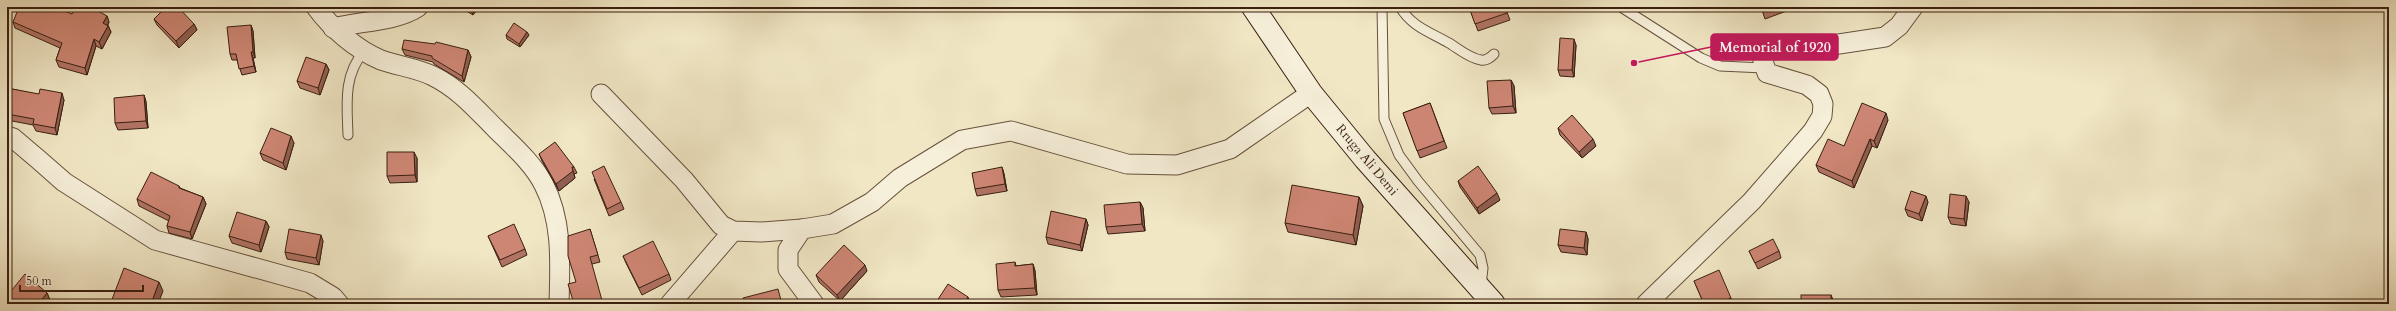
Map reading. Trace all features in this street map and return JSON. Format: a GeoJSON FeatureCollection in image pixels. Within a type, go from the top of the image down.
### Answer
{"type":"FeatureCollection","features":[{"type":"Feature","properties":{"kind":"main road","name":"Rruga Ali Demi"},"geometry":{"type":"LineString","coordinates":[[1253,7],[1312,93],[1365,159],[1487,297]]}},
{"type":"Feature","properties":{"kind":"street"},"geometry":{"type":"LineString","coordinates":[[316,7],[334,28],[364,51],[380,59],[432,75],[463,94],[522,156],[544,184],[555,213],[560,248],[559,304]]}},
{"type":"Feature","properties":{"kind":"street"},"geometry":{"type":"LineString","coordinates":[[334,28],[356,22],[392,17],[411,12],[418,7]]}},
{"type":"Feature","properties":{"kind":"street"},"geometry":{"type":"LineString","coordinates":[[1646,304],[1752,201],[1814,131],[1822,116],[1823,104],[1819,94],[1807,85],[1787,78],[1773,77],[1767,73],[1764,68],[1765,54],[1772,50],[1819,47],[1884,37],[1899,26],[1913,7]]}},
{"type":"Feature","properties":{"kind":"street"},"geometry":{"type":"LineString","coordinates":[[602,94],[684,180],[720,225],[733,231],[802,229],[833,224],[872,202],[900,178],[962,140],[1011,131],[1127,164],[1177,165],[1230,149],[1312,93]]}},
{"type":"Feature","properties":{"kind":"street"},"geometry":{"type":"LineString","coordinates":[[7,136],[39,160],[64,182],[155,240],[310,284],[333,297],[338,304]]}},
{"type":"Feature","properties":{"kind":"street"},"geometry":{"type":"LineString","coordinates":[[802,229],[788,250],[788,269],[814,304]]}},
{"type":"Feature","properties":{"kind":"street"},"geometry":{"type":"LineString","coordinates":[[670,304],[733,231]]}},
{"type":"Feature","properties":{"kind":"lane"},"geometry":{"type":"LineString","coordinates":[[1382,7],[1384,119],[1399,155],[1418,181],[1480,255],[1487,297]]}},
{"type":"Feature","properties":{"kind":"lane"},"geometry":{"type":"LineString","coordinates":[[1400,7],[1405,15],[1422,30],[1448,42],[1467,54],[1482,60],[1489,59],[1494,54]]}},
{"type":"Feature","properties":{"kind":"lane"},"geometry":{"type":"LineString","coordinates":[[1622,7],[1701,58],[1720,66],[1764,68]]}},
{"type":"Feature","properties":{"kind":"lane"},"geometry":{"type":"LineString","coordinates":[[348,135],[347,94],[350,74],[354,62],[364,51]]}},
{"type":"Feature","properties":{"kind":"building"},"geometry":{"type":"Polygon","coordinates":[[[19,7],[55,7],[72,14],[76,7],[91,7],[107,16],[103,23],[108,26],[99,42],[94,39],[85,68],[56,60],[62,43],[13,22],[19,7]]]}},
{"type":"Feature","properties":{"kind":"building"},"geometry":{"type":"Polygon","coordinates":[[[166,7],[178,7],[194,24],[176,41],[154,19],[166,7]]]}},
{"type":"Feature","properties":{"kind":"building"},"geometry":{"type":"Polygon","coordinates":[[[464,7],[475,7],[472,12],[464,7]]]}},
{"type":"Feature","properties":{"kind":"building"},"geometry":{"type":"Polygon","coordinates":[[[1469,7],[1505,7],[1507,13],[1475,24],[1469,7]]]}},
{"type":"Feature","properties":{"kind":"building"},"geometry":{"type":"Polygon","coordinates":[[[1761,7],[1778,7],[1763,12],[1761,7]]]}},
{"type":"Feature","properties":{"kind":"building"},"geometry":{"type":"Polygon","coordinates":[[[514,23],[527,32],[519,44],[506,35],[514,23]]]}},
{"type":"Feature","properties":{"kind":"building"},"geometry":{"type":"Polygon","coordinates":[[[251,25],[253,52],[251,52],[254,66],[239,69],[236,54],[230,54],[227,27],[251,25]]]}},
{"type":"Feature","properties":{"kind":"building"},"geometry":{"type":"Polygon","coordinates":[[[1560,38],[1574,39],[1572,70],[1558,70],[1560,38]]]}},
{"type":"Feature","properties":{"kind":"building"},"geometry":{"type":"Polygon","coordinates":[[[404,40],[435,44],[436,42],[468,50],[462,76],[432,58],[432,56],[402,49],[404,40]]]}},
{"type":"Feature","properties":{"kind":"building"},"geometry":{"type":"Polygon","coordinates":[[[306,57],[326,64],[318,88],[297,81],[306,57]]]}},
{"type":"Feature","properties":{"kind":"building"},"geometry":{"type":"Polygon","coordinates":[[[1511,80],[1513,106],[1489,108],[1487,81],[1511,80]]]}},
{"type":"Feature","properties":{"kind":"building"},"geometry":{"type":"Polygon","coordinates":[[[7,88],[39,94],[40,89],[62,93],[55,128],[33,124],[34,119],[7,114],[7,88]]]}},
{"type":"Feature","properties":{"kind":"building"},"geometry":{"type":"Polygon","coordinates":[[[144,95],[146,121],[115,123],[114,98],[144,95]]]}},
{"type":"Feature","properties":{"kind":"building"},"geometry":{"type":"Polygon","coordinates":[[[1430,103],[1444,141],[1417,151],[1403,113],[1430,103]]]}},
{"type":"Feature","properties":{"kind":"building"},"geometry":{"type":"Polygon","coordinates":[[[1862,103],[1886,113],[1874,141],[1870,139],[1852,181],[1816,165],[1828,139],[1844,146],[1862,103]]]}},
{"type":"Feature","properties":{"kind":"building"},"geometry":{"type":"Polygon","coordinates":[[[1572,115],[1593,139],[1579,152],[1558,128],[1572,115]]]}},
{"type":"Feature","properties":{"kind":"building"},"geometry":{"type":"Polygon","coordinates":[[[271,128],[291,136],[283,163],[260,153],[271,128]]]}},
{"type":"Feature","properties":{"kind":"building"},"geometry":{"type":"Polygon","coordinates":[[[555,142],[574,167],[572,167],[573,171],[556,184],[539,154],[555,142]]]}},
{"type":"Feature","properties":{"kind":"building"},"geometry":{"type":"Polygon","coordinates":[[[387,152],[414,152],[415,175],[387,176],[387,152]]]}},
{"type":"Feature","properties":{"kind":"building"},"geometry":{"type":"Polygon","coordinates":[[[604,166],[621,202],[607,209],[592,172],[604,166]]]}},
{"type":"Feature","properties":{"kind":"building"},"geometry":{"type":"Polygon","coordinates":[[[1478,166],[1497,193],[1477,208],[1458,181],[1478,166]]]}},
{"type":"Feature","properties":{"kind":"building"},"geometry":{"type":"Polygon","coordinates":[[[1002,167],[1005,184],[975,189],[972,173],[1002,167]]]}},
{"type":"Feature","properties":{"kind":"building"},"geometry":{"type":"Polygon","coordinates":[[[151,172],[179,186],[179,188],[203,197],[190,232],[167,226],[170,216],[137,199],[151,172]]]}},
{"type":"Feature","properties":{"kind":"building"},"geometry":{"type":"Polygon","coordinates":[[[1292,185],[1359,197],[1353,235],[1285,223],[1292,185]]]}},
{"type":"Feature","properties":{"kind":"building"},"geometry":{"type":"Polygon","coordinates":[[[1911,191],[1926,196],[1919,214],[1905,209],[1911,191]]]}},
{"type":"Feature","properties":{"kind":"building"},"geometry":{"type":"Polygon","coordinates":[[[1950,194],[1966,196],[1964,219],[1948,217],[1950,194]]]}},
{"type":"Feature","properties":{"kind":"building"},"geometry":{"type":"Polygon","coordinates":[[[1140,202],[1142,224],[1106,227],[1104,205],[1140,202]]]}},
{"type":"Feature","properties":{"kind":"building"},"geometry":{"type":"Polygon","coordinates":[[[1051,211],[1086,219],[1080,245],[1046,237],[1051,211]]]}},
{"type":"Feature","properties":{"kind":"building"},"geometry":{"type":"Polygon","coordinates":[[[237,212],[266,221],[259,245],[229,236],[237,212]]]}},
{"type":"Feature","properties":{"kind":"building"},"geometry":{"type":"Polygon","coordinates":[[[514,224],[525,249],[500,260],[488,236],[514,224]]]}},
{"type":"Feature","properties":{"kind":"building"},"geometry":{"type":"Polygon","coordinates":[[[289,229],[321,235],[316,258],[285,252],[289,229]]]}},
{"type":"Feature","properties":{"kind":"building"},"geometry":{"type":"Polygon","coordinates":[[[590,229],[598,255],[590,257],[603,304],[574,304],[568,284],[576,282],[568,256],[568,236],[590,229]]]}},
{"type":"Feature","properties":{"kind":"building"},"geometry":{"type":"Polygon","coordinates":[[[1560,229],[1586,232],[1584,248],[1558,245],[1560,229]]]}},
{"type":"Feature","properties":{"kind":"building"},"geometry":{"type":"Polygon","coordinates":[[[1773,239],[1779,251],[1755,263],[1749,251],[1773,239]]]}},
{"type":"Feature","properties":{"kind":"building"},"geometry":{"type":"Polygon","coordinates":[[[653,241],[669,274],[639,288],[623,256],[653,241]]]}},
{"type":"Feature","properties":{"kind":"building"},"geometry":{"type":"Polygon","coordinates":[[[844,245],[865,265],[837,295],[816,275],[844,245]]]}},
{"type":"Feature","properties":{"kind":"building"},"geometry":{"type":"Polygon","coordinates":[[[1015,262],[1015,266],[1033,264],[1035,288],[998,290],[996,264],[1015,262]]]}},
{"type":"Feature","properties":{"kind":"building"},"geometry":{"type":"Polygon","coordinates":[[[124,268],[159,282],[151,304],[117,304],[111,302],[124,268]]]}},
{"type":"Feature","properties":{"kind":"building"},"geometry":{"type":"Polygon","coordinates":[[[1719,270],[1731,298],[1716,304],[1704,304],[1694,281],[1719,270]]]}},
{"type":"Feature","properties":{"kind":"building"},"geometry":{"type":"Polygon","coordinates":[[[25,274],[47,293],[38,304],[16,304],[7,296],[25,274]]]}},
{"type":"Feature","properties":{"kind":"building"},"geometry":{"type":"Polygon","coordinates":[[[948,284],[968,297],[963,304],[935,304],[948,284]]]}},
{"type":"Feature","properties":{"kind":"building"},"geometry":{"type":"Polygon","coordinates":[[[778,289],[782,304],[744,304],[743,298],[778,289]]]}},
{"type":"Feature","properties":{"kind":"building"},"geometry":{"type":"Polygon","coordinates":[[[1801,295],[1831,295],[1831,304],[1801,304],[1801,295]]]}},
{"type":"Feature","properties":{"kind":"place","name":"Memorial of 1920"},"geometry":{"type":"Point","coordinates":[1634,63]}}]}
